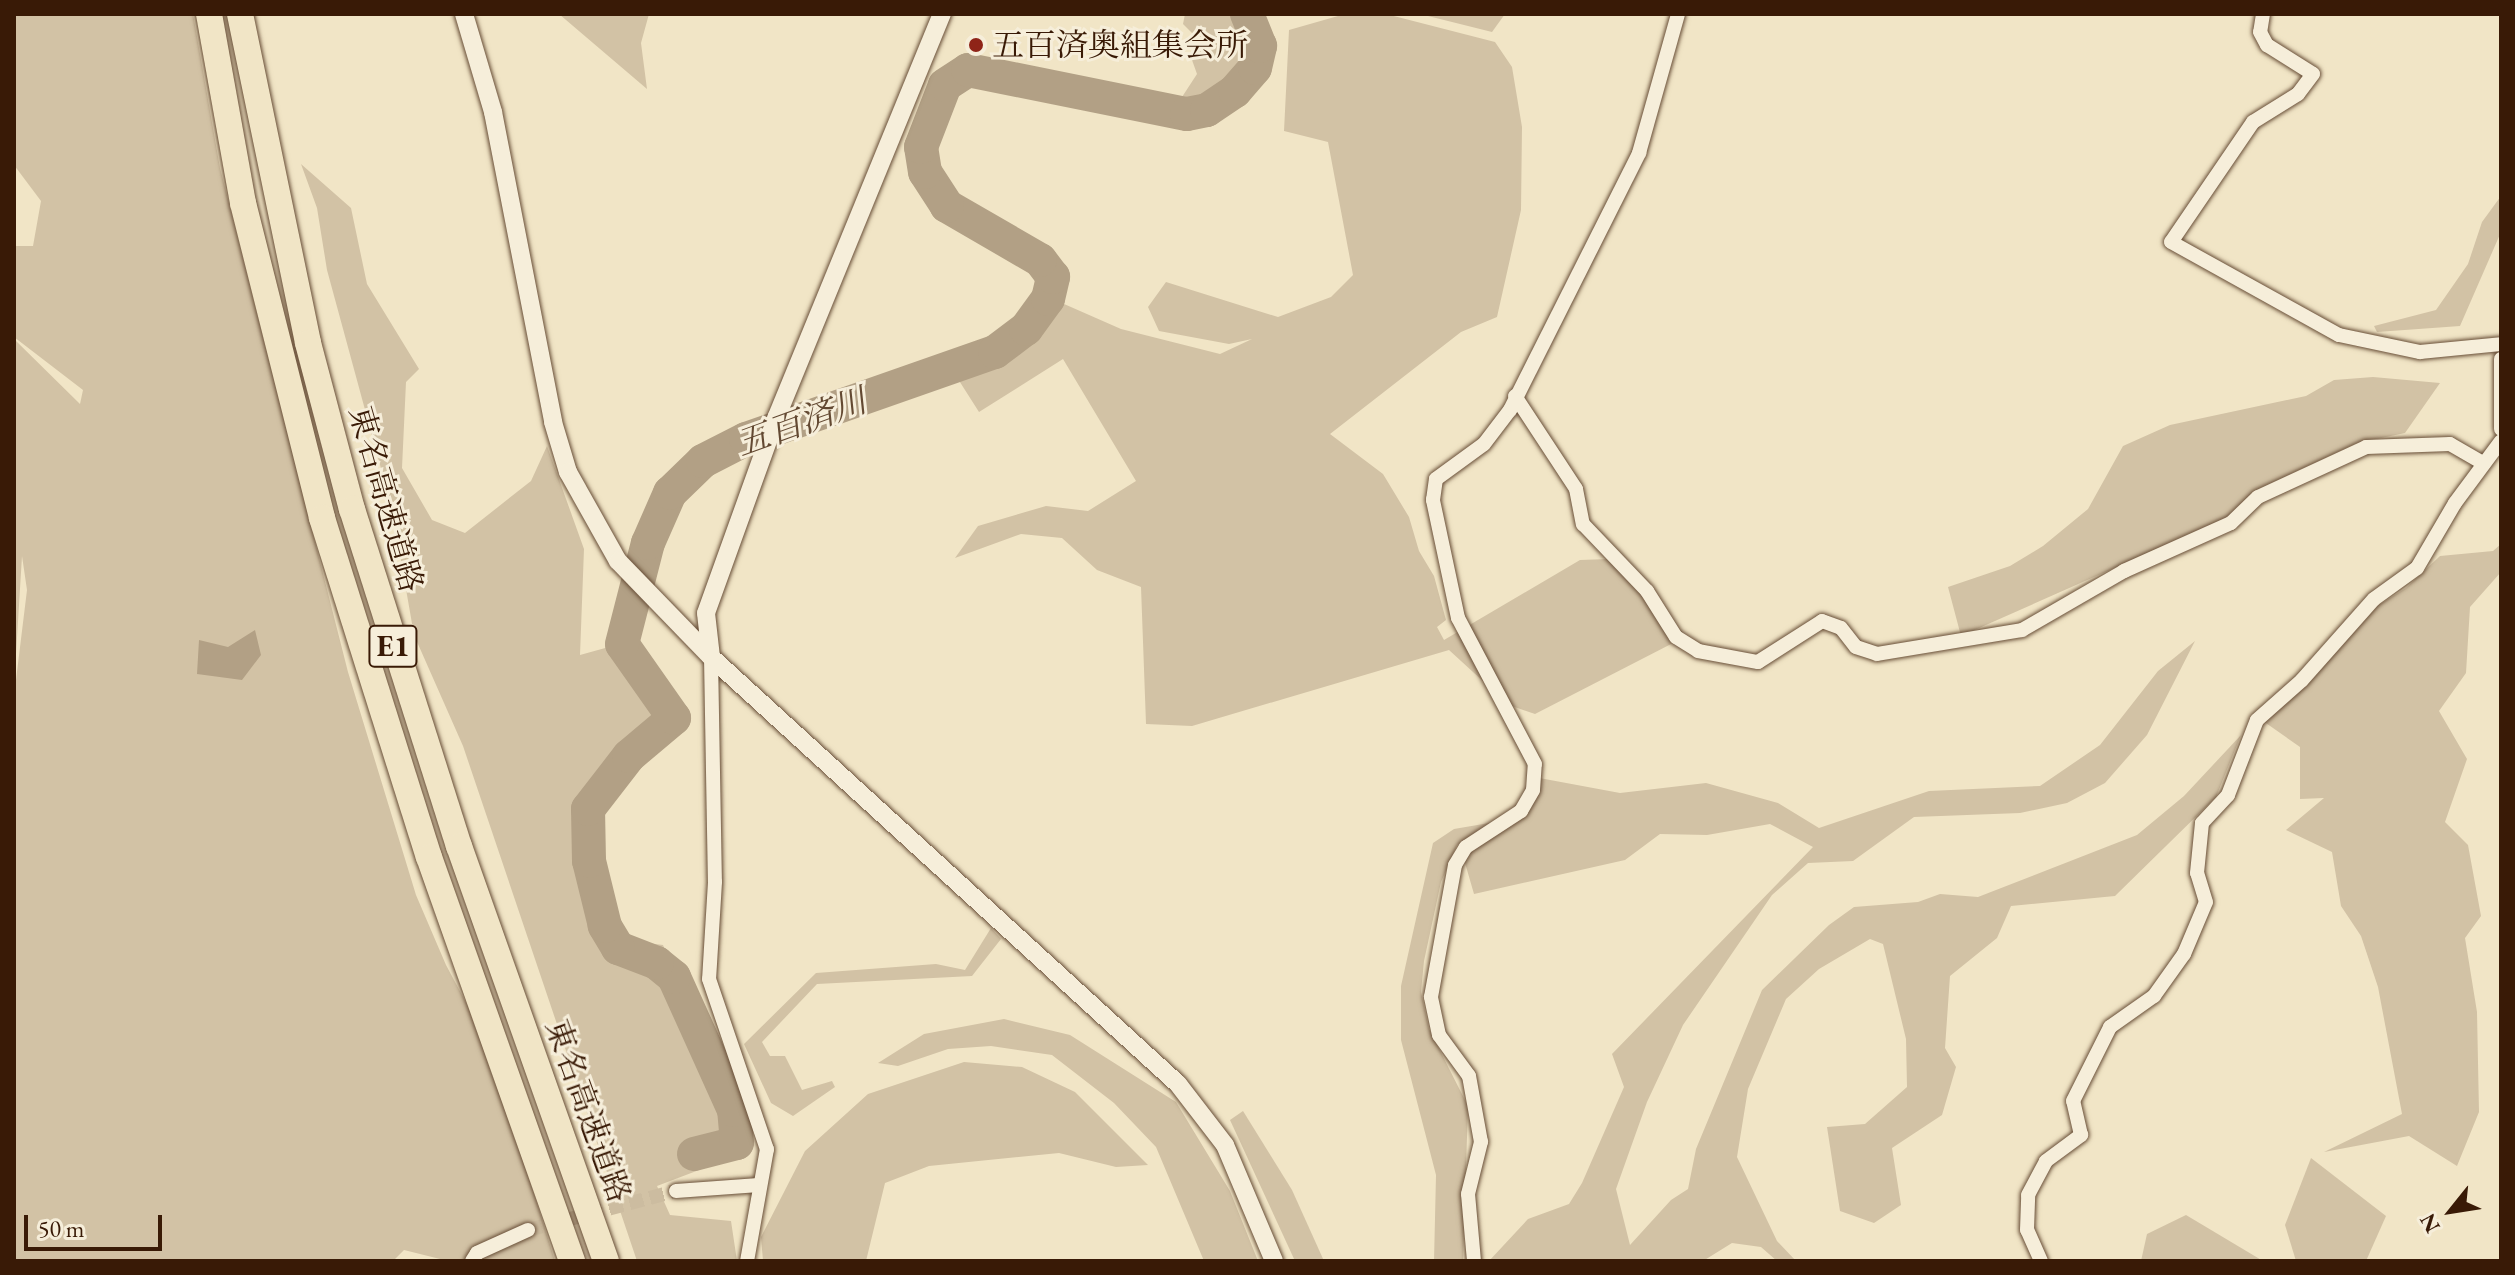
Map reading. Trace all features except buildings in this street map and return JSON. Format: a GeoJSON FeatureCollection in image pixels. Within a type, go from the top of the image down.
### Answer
{"type":"FeatureCollection","features":[{"type":"Feature","properties":{"kind":"highway","name":"東名高速道路"},"geometry":{"type":"LineString","coordinates":[[209,14],[243,203],[322,518],[424,843],[572,1261]]}},
{"type":"Feature","properties":{"kind":"highway","name":"東名高速道路"},"geometry":{"type":"LineString","coordinates":[[240,14],[302,314],[352,509],[454,832],[606,1261]]}},
{"type":"Feature","properties":{"kind":"street"},"geometry":{"type":"LineString","coordinates":[[464,14],[493,112],[553,422],[568,472],[618,561],[659,607],[711,657],[1196,1103],[1225,1145],[1274,1261]]}},
{"type":"Feature","properties":{"kind":"street"},"geometry":{"type":"LineString","coordinates":[[747,1261],[767,1149],[709,979],[715,882],[711,657],[706,613],[777,416],[942,14]]}},
{"type":"Feature","properties":{"kind":"street"},"geometry":{"type":"LineString","coordinates":[[1474,1261],[1468,1194],[1481,1142],[1469,1076],[1439,1035],[1431,997],[1455,865],[1466,847],[1521,811],[1533,790],[1535,764],[1458,618],[1433,500],[1436,479],[1484,444],[1515,396],[1639,153],[1678,14]]}},
{"type":"Feature","properties":{"kind":"street"},"geometry":{"type":"LineString","coordinates":[[2263,14],[2260,32],[2267,45],[2313,74],[2298,94],[2253,122],[2171,242],[2339,335],[2420,352],[2501,344]]}},
{"type":"Feature","properties":{"kind":"street"},"geometry":{"type":"LineString","coordinates":[[2501,359],[2501,429]]}},
{"type":"Feature","properties":{"kind":"street"},"geometry":{"type":"LineString","coordinates":[[1515,396],[1576,489],[1583,524],[1647,591],[1676,637],[1698,651],[1758,662],[1822,621],[1841,628],[1856,647],[1877,654],[2022,630],[2124,571],[2231,523],[2258,497],[2366,447],[2450,444],[2484,464]]}},
{"type":"Feature","properties":{"kind":"street"},"geometry":{"type":"LineString","coordinates":[[2041,1261],[2027,1230],[2028,1195],[2046,1161],[2081,1135],[2073,1101],[2110,1027],[2154,996],[2184,954],[2206,902],[2197,873],[2202,823],[2228,795],[2257,720],[2302,680],[2374,599],[2417,568],[2501,441]]}},
{"type":"Feature","properties":{"kind":"street"},"geometry":{"type":"LineString","coordinates":[[676,1191],[759,1185]]}},
{"type":"Feature","properties":{"kind":"street"},"geometry":{"type":"LineString","coordinates":[[472,1261],[477,1253],[528,1230]]}},
{"type":"Feature","properties":{"kind":"shaded area"},"geometry":{"type":"Polygon","coordinates":[[[14,14],[193,14],[220,168],[348,672],[416,895],[446,965],[487,1042],[555,1261],[448,1261],[404,1250],[393,1261],[14,1261],[14,687],[14,339],[80,404],[83,390],[14,337],[14,246],[33,246],[41,201],[14,165],[14,14]],[[22,556],[14,687],[15,688],[27,590],[22,556]]]}},
{"type":"Feature","properties":{"kind":"shaded area"},"geometry":{"type":"Polygon","coordinates":[[[559,14],[649,14],[641,43],[647,89],[559,14]]]}},
{"type":"Feature","properties":{"kind":"shaded area"},"geometry":{"type":"Polygon","coordinates":[[[1185,14],[1241,14],[1252,42],[1250,58],[1236,75],[1194,105],[1182,97],[1197,74],[1192,60],[1199,40],[1183,24],[1185,14]]]}},
{"type":"Feature","properties":{"kind":"shaded area"},"geometry":{"type":"Polygon","coordinates":[[[1345,14],[1386,14],[1495,42],[1512,67],[1522,127],[1521,210],[1497,317],[1461,332],[1330,434],[1383,474],[1409,517],[1419,551],[1434,576],[1446,620],[1437,627],[1444,640],[1580,560],[1609,559],[1637,587],[1675,642],[1535,714],[1509,705],[1449,650],[1192,726],[1146,724],[1141,587],[1097,570],[1062,538],[1021,534],[955,558],[978,526],[1046,506],[1088,511],[1136,481],[1063,359],[979,412],[958,379],[1020,346],[1055,300],[1121,329],[1220,354],[1252,339],[1229,344],[1159,331],[1148,307],[1166,282],[1278,317],[1331,297],[1353,275],[1328,142],[1284,131],[1289,30],[1345,14]]]}},
{"type":"Feature","properties":{"kind":"shaded area"},"geometry":{"type":"Polygon","coordinates":[[[1420,14],[1505,14],[1492,32],[1420,14]]]}},
{"type":"Feature","properties":{"kind":"shaded area"},"geometry":{"type":"Polygon","coordinates":[[[301,164],[351,208],[367,284],[419,369],[406,382],[402,468],[432,520],[465,533],[531,481],[547,446],[584,549],[580,655],[616,645],[668,718],[595,800],[589,861],[631,941],[663,945],[693,1021],[720,1045],[746,1114],[749,1151],[657,1186],[670,1215],[731,1221],[737,1261],[637,1261],[463,746],[414,635],[392,509],[327,270],[317,208],[301,164]]]}},
{"type":"Feature","properties":{"kind":"shaded area"},"geometry":{"type":"Polygon","coordinates":[[[2501,196],[2501,232],[2460,326],[2377,332],[2374,326],[2436,310],[2468,264],[2482,222],[2501,196]]]}},
{"type":"Feature","properties":{"kind":"shaded area"},"geometry":{"type":"Polygon","coordinates":[[[2373,377],[2440,383],[2405,433],[2357,443],[2254,491],[2225,519],[1961,636],[1948,587],[2010,566],[2043,546],[2088,509],[2123,446],[2170,425],[2306,396],[2334,380],[2373,377]]]}},
{"type":"Feature","properties":{"kind":"shaded area"},"geometry":{"type":"Polygon","coordinates":[[[2501,544],[2501,572],[2470,607],[2466,673],[2439,711],[2467,759],[2445,822],[2468,845],[2481,916],[2465,938],[2477,1012],[2479,1112],[2457,1166],[2409,1136],[2324,1152],[2402,1114],[2378,987],[2361,936],[2341,906],[2332,852],[2286,830],[2324,798],[2300,799],[2300,747],[2263,721],[2371,610],[2406,588],[2440,556],[2493,551],[2501,544]]]}},
{"type":"Feature","properties":{"kind":"shaded area"},"geometry":{"type":"Polygon","coordinates":[[[255,630],[261,655],[242,680],[197,674],[199,640],[228,647],[255,630]]]}},
{"type":"Feature","properties":{"kind":"shaded area"},"geometry":{"type":"Polygon","coordinates":[[[2195,641],[2147,735],[2105,783],[2067,803],[2020,813],[1914,817],[1853,861],[1808,863],[1772,895],[1683,1025],[1647,1102],[1616,1189],[1630,1245],[1671,1200],[1688,1189],[1696,1149],[1762,990],[1829,925],[1854,907],[1918,902],[1940,894],[1978,897],[2137,835],[2184,796],[2241,735],[2216,797],[2115,896],[2011,906],[1997,938],[1950,976],[1945,1048],[1956,1067],[1942,1115],[1892,1148],[1901,1205],[1874,1223],[1840,1211],[1827,1127],[1865,1124],[1907,1087],[1906,1039],[1883,944],[1870,939],[1819,969],[1786,999],[1748,1089],[1737,1157],[1777,1241],[1796,1261],[1777,1261],[1761,1247],[1732,1243],[1703,1261],[1489,1261],[1528,1219],[1569,1204],[1582,1183],[1624,1087],[1612,1054],[1813,847],[1770,824],[1707,835],[1660,834],[1625,860],[1474,894],[1463,856],[1522,814],[1534,777],[1620,793],[1706,783],[1778,803],[1819,828],[1929,791],[2040,786],[2100,745],[2158,671],[2195,641]]]}},
{"type":"Feature","properties":{"kind":"shaded area"},"geometry":{"type":"Polygon","coordinates":[[[1495,822],[1457,845],[1441,882],[1424,961],[1421,992],[1429,1029],[1468,1106],[1463,1261],[1434,1261],[1436,1175],[1401,1040],[1401,986],[1433,843],[1454,829],[1495,822]]]}},
{"type":"Feature","properties":{"kind":"shaded area"},"geometry":{"type":"Polygon","coordinates":[[[991,928],[1001,939],[972,976],[817,984],[762,1042],[770,1056],[785,1056],[802,1090],[832,1081],[835,1087],[793,1116],[771,1103],[744,1044],[816,973],[936,964],[965,970],[991,928]]]}},
{"type":"Feature","properties":{"kind":"shaded area"},"geometry":{"type":"Polygon","coordinates":[[[1004,1019],[1070,1035],[1176,1102],[1230,1191],[1258,1261],[1204,1261],[1156,1147],[1114,1103],[1052,1055],[991,1046],[948,1049],[898,1066],[878,1063],[924,1034],[1004,1019]]]}},
{"type":"Feature","properties":{"kind":"shaded area"},"geometry":{"type":"Polygon","coordinates":[[[964,1062],[1022,1067],[1075,1092],[1148,1165],[1116,1167],[1059,1153],[929,1166],[885,1183],[866,1261],[763,1261],[761,1237],[805,1151],[868,1094],[964,1062]]]}},
{"type":"Feature","properties":{"kind":"shaded area"},"geometry":{"type":"Polygon","coordinates":[[[1243,1111],[1292,1190],[1324,1261],[1295,1261],[1230,1120],[1243,1111]]]}},
{"type":"Feature","properties":{"kind":"shaded area"},"geometry":{"type":"Polygon","coordinates":[[[2311,1158],[2386,1216],[2366,1261],[2296,1261],[2285,1225],[2311,1158]]]}},
{"type":"Feature","properties":{"kind":"shaded area"},"geometry":{"type":"Polygon","coordinates":[[[2186,1215],[2263,1261],[2141,1261],[2147,1234],[2186,1215]]]}},
{"type":"Feature","properties":{"kind":"waterway","name":"五百済川"},"geometry":{"type":"LineString","coordinates":[[694,1154],[737,1143],[734,1110],[674,977],[657,963],[618,948],[605,926],[589,861],[588,809],[629,756],[674,718],[622,644],[648,543],[670,493],[703,461],[746,439],[995,352],[1026,329],[1048,299],[1053,277],[1040,260],[947,206],[925,172],[921,147],[945,85],[968,70],[1187,114],[1207,110],[1235,91],[1255,68],[1260,46],[1247,14]]}},
{"type":"Feature","properties":{"kind":"tunnel"},"geometry":{"type":"LineString","coordinates":[[528,1230],[676,1191]]}},
{"type":"Feature","properties":{"kind":"place","name":"五百済奥組集会所"},"geometry":{"type":"Point","coordinates":[976,45]}}]}
